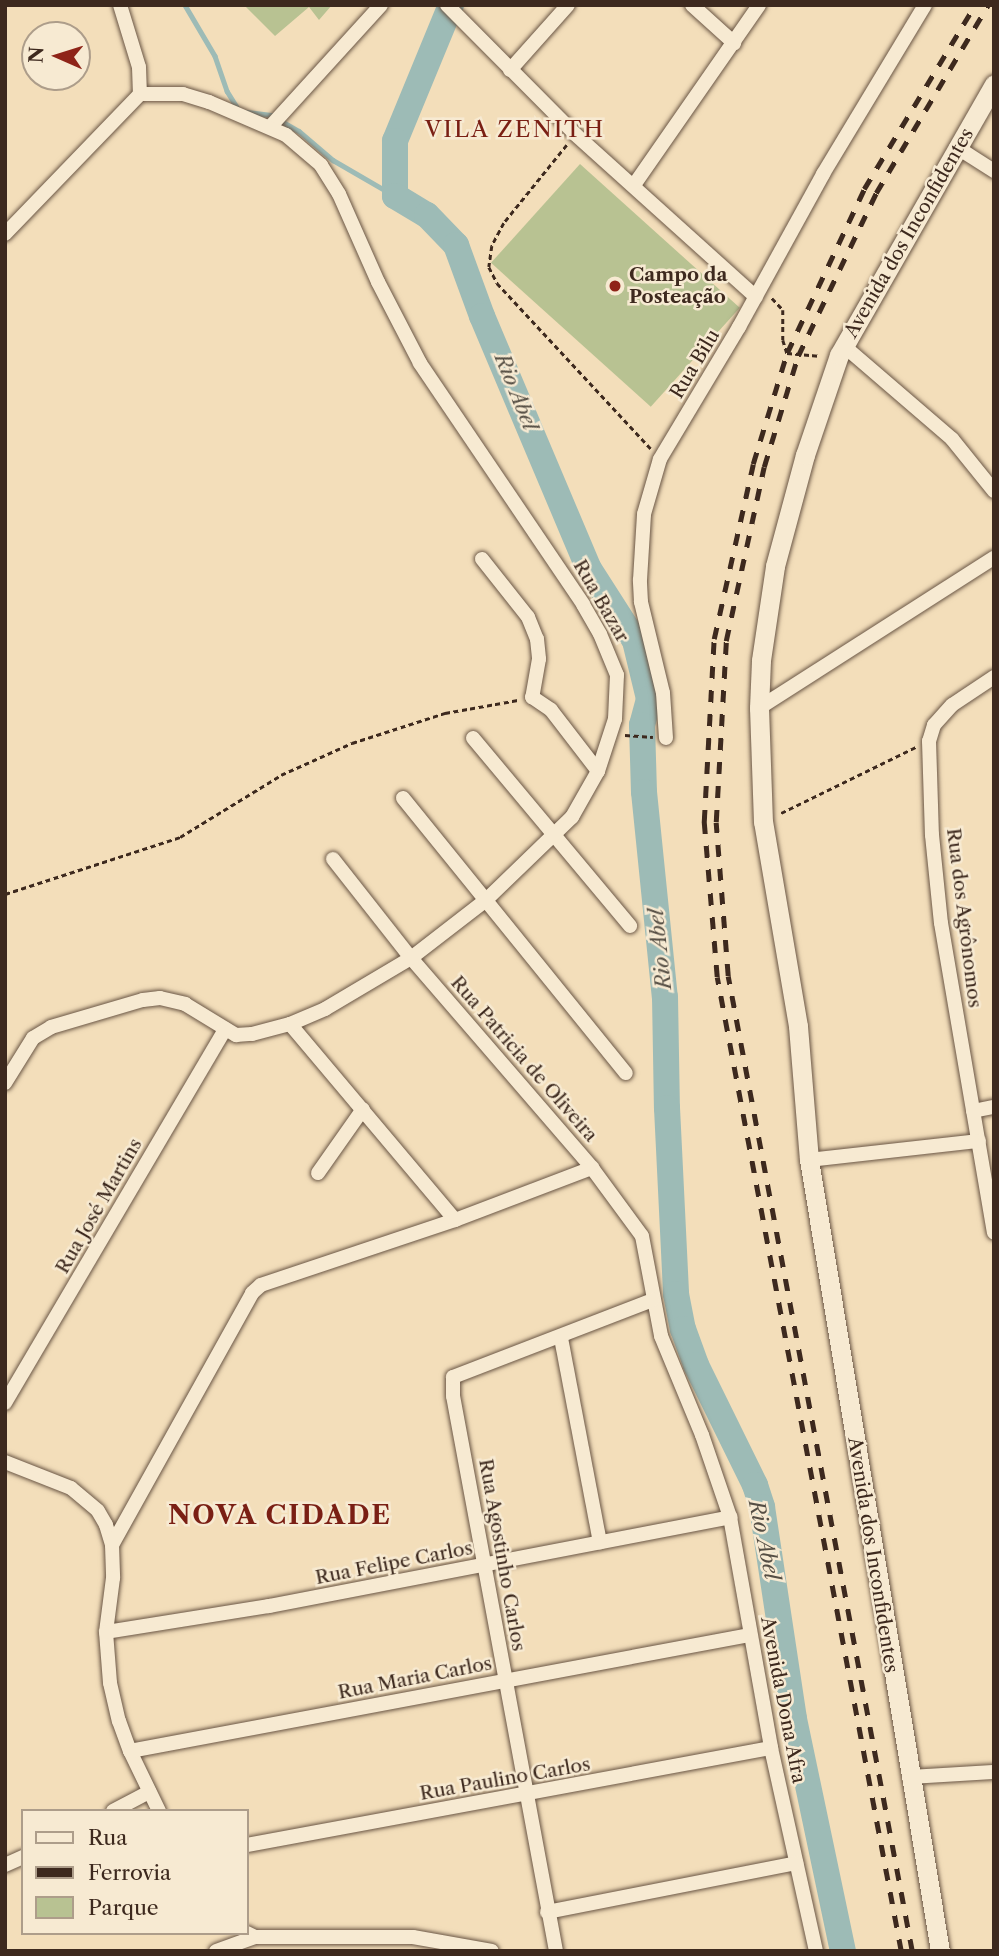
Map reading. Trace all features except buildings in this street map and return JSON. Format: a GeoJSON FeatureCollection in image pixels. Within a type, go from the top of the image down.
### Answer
{"type":"FeatureCollection","features":[{"type":"Feature","properties":{"kind":"main road","name":"Avenida dos Inconfidentes"},"geometry":{"type":"LineString","coordinates":[[940,1951],[809,1160],[798,1026],[763,822],[759,708],[761,660],[775,566],[805,455],[841,350],[994,84]]}},
{"type":"Feature","properties":{"kind":"street"},"geometry":{"type":"LineString","coordinates":[[5,234],[140,94],[139,67],[120,5]]}},
{"type":"Feature","properties":{"kind":"street"},"geometry":{"type":"LineString","coordinates":[[273,124],[381,5]]}},
{"type":"Feature","properties":{"kind":"street"},"geometry":{"type":"LineString","coordinates":[[447,5],[576,135],[759,292]]}},
{"type":"Feature","properties":{"kind":"street"},"geometry":{"type":"LineString","coordinates":[[510,70],[568,5]]}},
{"type":"Feature","properties":{"kind":"street"},"geometry":{"type":"LineString","coordinates":[[692,5],[734,43]]}},
{"type":"Feature","properties":{"kind":"street"},"geometry":{"type":"LineString","coordinates":[[635,185],[759,5]]}},
{"type":"Feature","properties":{"kind":"street","name":"Rua Bilu"},"geometry":{"type":"LineString","coordinates":[[661,738],[663,693],[641,602],[640,580],[644,514],[660,459],[759,292],[823,174],[925,5]]}},
{"type":"Feature","properties":{"kind":"street","name":"Rua Bazar"},"geometry":{"type":"LineString","coordinates":[[140,94],[170,93],[194,97],[273,124],[321,165],[339,194],[378,282],[420,363],[583,604],[611,656],[618,694],[609,743],[598,771],[572,817],[486,900],[411,958],[325,1009],[290,1024],[244,1035],[225,1029]]}},
{"type":"Feature","properties":{"kind":"street"},"geometry":{"type":"LineString","coordinates":[[958,148],[994,171]]}},
{"type":"Feature","properties":{"kind":"street"},"geometry":{"type":"LineString","coordinates":[[841,350],[951,439],[994,491]]}},
{"type":"Feature","properties":{"kind":"street"},"geometry":{"type":"LineString","coordinates":[[759,708],[994,558]]}},
{"type":"Feature","properties":{"kind":"street"},"geometry":{"type":"LineString","coordinates":[[482,559],[528,617],[537,639],[539,659],[532,697],[551,710],[598,771]]}},
{"type":"Feature","properties":{"kind":"street"},"geometry":{"type":"LineString","coordinates":[[929,741],[934,725],[952,705],[994,677]]}},
{"type":"Feature","properties":{"kind":"street"},"geometry":{"type":"LineString","coordinates":[[473,738],[629,926]]}},
{"type":"Feature","properties":{"kind":"street","name":"Rua dos Agrônomos"},"geometry":{"type":"LineString","coordinates":[[929,741],[932,835],[941,923],[994,1233]]}},
{"type":"Feature","properties":{"kind":"street"},"geometry":{"type":"LineString","coordinates":[[403,798],[626,1073]]}},
{"type":"Feature","properties":{"kind":"street","name":"Rua Patricia de Oliveira"},"geometry":{"type":"LineString","coordinates":[[334,859],[411,958],[592,1168],[642,1236],[653,1300]]}},
{"type":"Feature","properties":{"kind":"street"},"geometry":{"type":"LineString","coordinates":[[5,1083],[38,1033],[142,1000],[176,1000],[225,1029]]}},
{"type":"Feature","properties":{"kind":"street"},"geometry":{"type":"LineString","coordinates":[[290,1024],[455,1220]]}},
{"type":"Feature","properties":{"kind":"street","name":"Rua José Martins"},"geometry":{"type":"LineString","coordinates":[[5,1403],[225,1029]]}},
{"type":"Feature","properties":{"kind":"street"},"geometry":{"type":"LineString","coordinates":[[972,1111],[994,1107]]}},
{"type":"Feature","properties":{"kind":"street"},"geometry":{"type":"LineString","coordinates":[[318,1173],[363,1109]]}},
{"type":"Feature","properties":{"kind":"street"},"geometry":{"type":"LineString","coordinates":[[809,1160],[979,1141]]}},
{"type":"Feature","properties":{"kind":"street"},"geometry":{"type":"LineString","coordinates":[[112,1545],[251,1293],[274,1279],[455,1220],[592,1168]]}},
{"type":"Feature","properties":{"kind":"street","name":"Rua Agostinho Carlos"},"geometry":{"type":"LineString","coordinates":[[555,1951],[504,1679],[453,1377],[561,1338],[653,1300]]}},
{"type":"Feature","properties":{"kind":"street","name":"Avenida Dona Afra"},"geometry":{"type":"LineString","coordinates":[[653,1300],[670,1365],[702,1435],[730,1517],[771,1748],[816,1951]]}},
{"type":"Feature","properties":{"kind":"street"},"geometry":{"type":"LineString","coordinates":[[561,1338],[600,1542]]}},
{"type":"Feature","properties":{"kind":"street"},"geometry":{"type":"LineString","coordinates":[[5,1462],[71,1488],[98,1511],[112,1545],[113,1578],[106,1632],[107,1660],[114,1703],[130,1751],[158,1809]]}},
{"type":"Feature","properties":{"kind":"street","name":"Rua Felipe Carlos"},"geometry":{"type":"LineString","coordinates":[[106,1632],[269,1606],[730,1517]]}},
{"type":"Feature","properties":{"kind":"street","name":"Rua Maria Carlos"},"geometry":{"type":"LineString","coordinates":[[130,1751],[750,1635]]}},
{"type":"Feature","properties":{"kind":"street","name":"Rua Paulino Carlos"},"geometry":{"type":"LineString","coordinates":[[248,1846],[771,1748]]}},
{"type":"Feature","properties":{"kind":"street"},"geometry":{"type":"LineString","coordinates":[[909,1776],[994,1772]]}},
{"type":"Feature","properties":{"kind":"street"},"geometry":{"type":"LineString","coordinates":[[117,1809],[149,1792]]}},
{"type":"Feature","properties":{"kind":"street"},"geometry":{"type":"LineString","coordinates":[[5,1865],[21,1858]]}},
{"type":"Feature","properties":{"kind":"street"},"geometry":{"type":"LineString","coordinates":[[547,1912],[796,1863]]}},
{"type":"Feature","properties":{"kind":"street"},"geometry":{"type":"LineString","coordinates":[[216,1951],[251,1935],[413,1937],[492,1951]]}},
{"type":"Feature","properties":{"kind":"path"},"geometry":{"type":"LineString","coordinates":[[576,135],[504,223],[492,246],[489,267],[497,283],[660,459]]}},
{"type":"Feature","properties":{"kind":"path"},"geometry":{"type":"LineString","coordinates":[[759,292],[783,310],[783,340],[787,353],[841,350]]}},
{"type":"Feature","properties":{"kind":"path"},"geometry":{"type":"LineString","coordinates":[[5,894],[180,837],[281,775],[352,743],[445,713],[532,697]]}},
{"type":"Feature","properties":{"kind":"path"},"geometry":{"type":"LineString","coordinates":[[630,735],[661,738]]}},
{"type":"Feature","properties":{"kind":"path"},"geometry":{"type":"LineString","coordinates":[[763,822],[929,741]]}},
{"type":"Feature","properties":{"kind":"green space"},"geometry":{"type":"Polygon","coordinates":[[[244,5],[332,5],[319,20],[309,7],[275,36],[244,5]]]}},
{"type":"Feature","properties":{"kind":"green space","name":"Campo da Posteação"},"geometry":{"type":"Polygon","coordinates":[[[580,164],[740,308],[651,407],[491,263],[580,164]]]}},
{"type":"Feature","properties":{"kind":"waterway"},"geometry":{"type":"LineString","coordinates":[[185,5],[215,56],[227,91],[239,110]]}},
{"type":"Feature","properties":{"kind":"waterway","name":"Rio Abel"},"geometry":{"type":"LineString","coordinates":[[451,5],[395,141],[395,196],[427,215],[456,245],[482,316],[589,569],[635,641],[649,699],[642,725],[644,792],[665,997],[667,1108],[676,1294],[683,1329],[696,1365],[755,1485],[762,1507],[794,1719],[843,1951]]}},
{"type":"Feature","properties":{"kind":"waterway"},"geometry":{"type":"LineString","coordinates":[[247,112],[271,115],[299,131],[333,160],[395,196]]}},
{"type":"Feature","properties":{"kind":"railway"},"geometry":{"type":"LineString","coordinates":[[901,1951],[717,977],[704,822],[714,639],[753,464],[787,353],[864,189],[975,5]]}},
{"type":"Feature","properties":{"kind":"railway"},"geometry":{"type":"LineString","coordinates":[[912,1951],[728,976],[716,822],[726,641],[764,467],[798,356],[876,193],[988,5]]}},
{"type":"Feature","properties":{"kind":"place","name":"Campo da Posteação"},"geometry":{"type":"Point","coordinates":[615,286]}},
{"type":"Feature","properties":{"kind":"district","name":"VILA ZENITH"},"geometry":{"type":"Point","coordinates":[515,129]}},
{"type":"Feature","properties":{"kind":"district","name":"NOVA CIDADE"},"geometry":{"type":"Point","coordinates":[280,1516]}}]}
